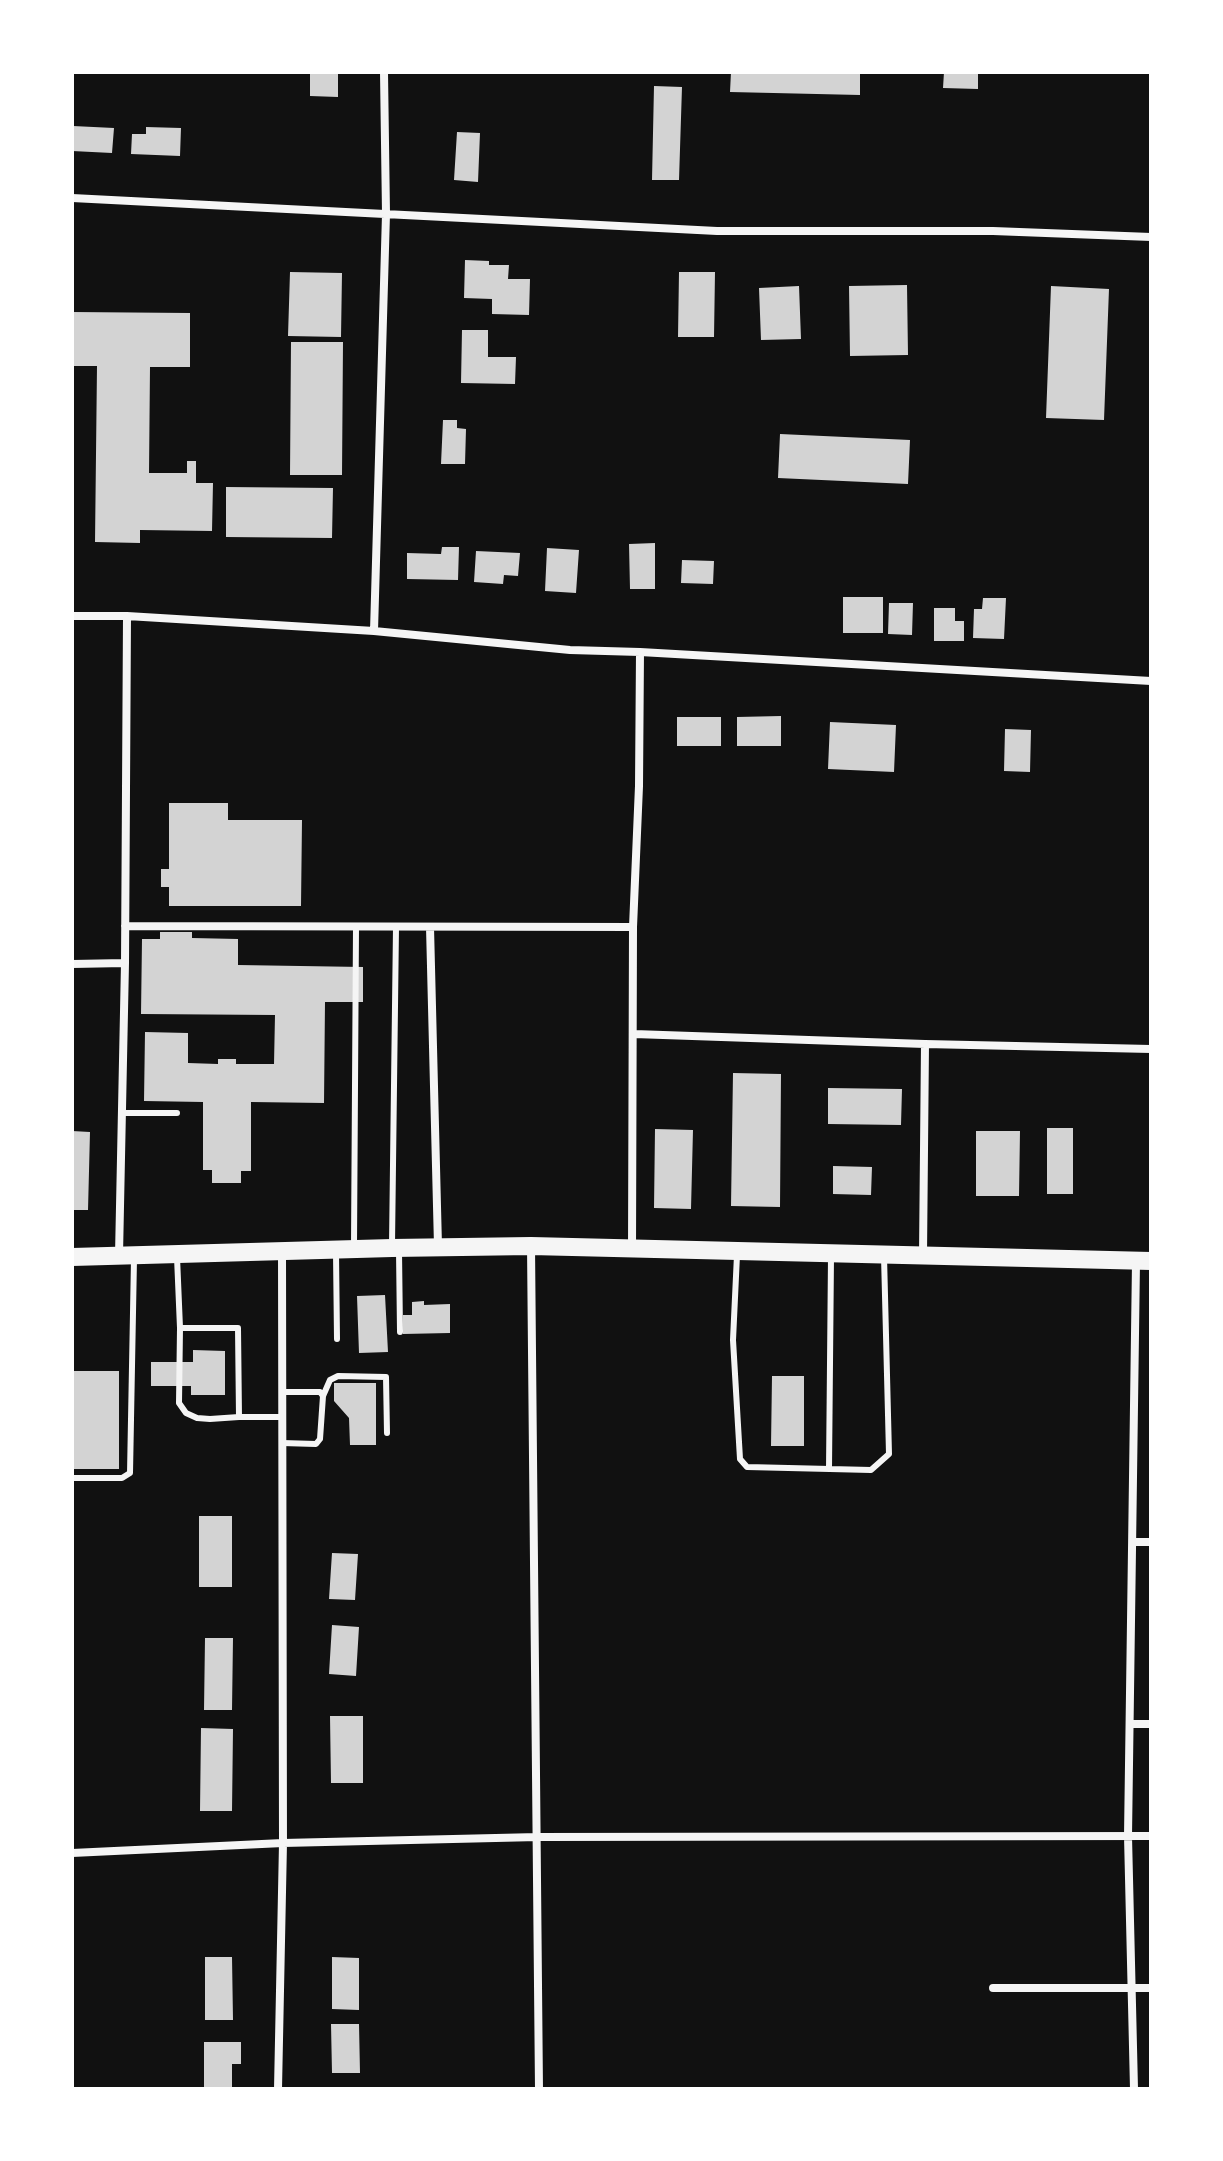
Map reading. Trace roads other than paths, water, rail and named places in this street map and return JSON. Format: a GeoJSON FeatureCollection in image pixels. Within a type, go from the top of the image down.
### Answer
{"type":"FeatureCollection","features":[{"type":"Feature","properties":{"kind":"main road"},"geometry":{"type":"LineString","coordinates":[[72,1257],[531,1246],[1143,1261]]}},
{"type":"Feature","properties":{"kind":"street"},"geometry":{"type":"LineString","coordinates":[[374,631],[386,214],[384,72]]}},
{"type":"Feature","properties":{"kind":"street"},"geometry":{"type":"LineString","coordinates":[[72,198],[717,231],[993,231],[1151,237]]}},
{"type":"Feature","properties":{"kind":"street"},"geometry":{"type":"LineString","coordinates":[[72,616],[127,616],[374,631],[570,650],[1151,681]]}},
{"type":"Feature","properties":{"kind":"street"},"geometry":{"type":"LineString","coordinates":[[126,1256],[122,1113],[127,616]]}},
{"type":"Feature","properties":{"kind":"street"},"geometry":{"type":"LineString","coordinates":[[632,1250],[633,927],[639,786],[640,652]]}},
{"type":"Feature","properties":{"kind":"street"},"geometry":{"type":"LineString","coordinates":[[125,926],[633,927]]}},
{"type":"Feature","properties":{"kind":"street"},"geometry":{"type":"LineString","coordinates":[[430,927],[438,1246]]}},
{"type":"Feature","properties":{"kind":"street"},"geometry":{"type":"LineString","coordinates":[[72,964],[125,963]]}},
{"type":"Feature","properties":{"kind":"street"},"geometry":{"type":"LineString","coordinates":[[634,1034],[1151,1049]]}},
{"type":"Feature","properties":{"kind":"street"},"geometry":{"type":"LineString","coordinates":[[923,1256],[925,1044]]}},
{"type":"Feature","properties":{"kind":"street"},"geometry":{"type":"LineString","coordinates":[[531,1246],[539,2089]]}},
{"type":"Feature","properties":{"kind":"street"},"geometry":{"type":"LineString","coordinates":[[278,2089],[283,1843],[282,1251]]}},
{"type":"Feature","properties":{"kind":"street"},"geometry":{"type":"LineString","coordinates":[[1134,2089],[1128,1836],[1133,1542],[1143,1261]]}},
{"type":"Feature","properties":{"kind":"street"},"geometry":{"type":"LineString","coordinates":[[1133,1542],[1151,1542]]}},
{"type":"Feature","properties":{"kind":"street"},"geometry":{"type":"LineString","coordinates":[[1131,1724],[1151,1724]]}},
{"type":"Feature","properties":{"kind":"street"},"geometry":{"type":"LineString","coordinates":[[72,1853],[283,1843],[538,1837],[1151,1836]]}},
{"type":"Feature","properties":{"kind":"street"},"geometry":{"type":"LineString","coordinates":[[993,1988],[1151,1988]]}},
{"type":"Feature","properties":{"kind":"lane"},"geometry":{"type":"LineString","coordinates":[[337,1339],[345,1249],[356,927]]}},
{"type":"Feature","properties":{"kind":"lane"},"geometry":{"type":"LineString","coordinates":[[396,927],[395,1248],[400,1332]]}},
{"type":"Feature","properties":{"kind":"lane"},"geometry":{"type":"LineString","coordinates":[[122,1113],[177,1113]]}},
{"type":"Feature","properties":{"kind":"lane"},"geometry":{"type":"LineString","coordinates":[[737,1252],[733,1340],[740,1459],[747,1467],[871,1470],[889,1454],[884,1255]]}},
{"type":"Feature","properties":{"kind":"lane"},"geometry":{"type":"LineString","coordinates":[[177,1254],[179,1403],[186,1413],[197,1418],[282,1417]]}},
{"type":"Feature","properties":{"kind":"lane"},"geometry":{"type":"LineString","coordinates":[[829,1469],[831,1254]]}},
{"type":"Feature","properties":{"kind":"lane"},"geometry":{"type":"LineString","coordinates":[[72,1478],[122,1478],[130,1473],[126,1256]]}},
{"type":"Feature","properties":{"kind":"lane"},"geometry":{"type":"LineString","coordinates":[[180,1328],[238,1328],[239,1417]]}},
{"type":"Feature","properties":{"kind":"lane"},"geometry":{"type":"LineString","coordinates":[[282,1443],[316,1444],[320,1439],[323,1396],[330,1380],[338,1376],[386,1377],[387,1433]]}},
{"type":"Feature","properties":{"kind":"lane"},"geometry":{"type":"LineString","coordinates":[[282,1392],[320,1392],[323,1396]]}}]}
